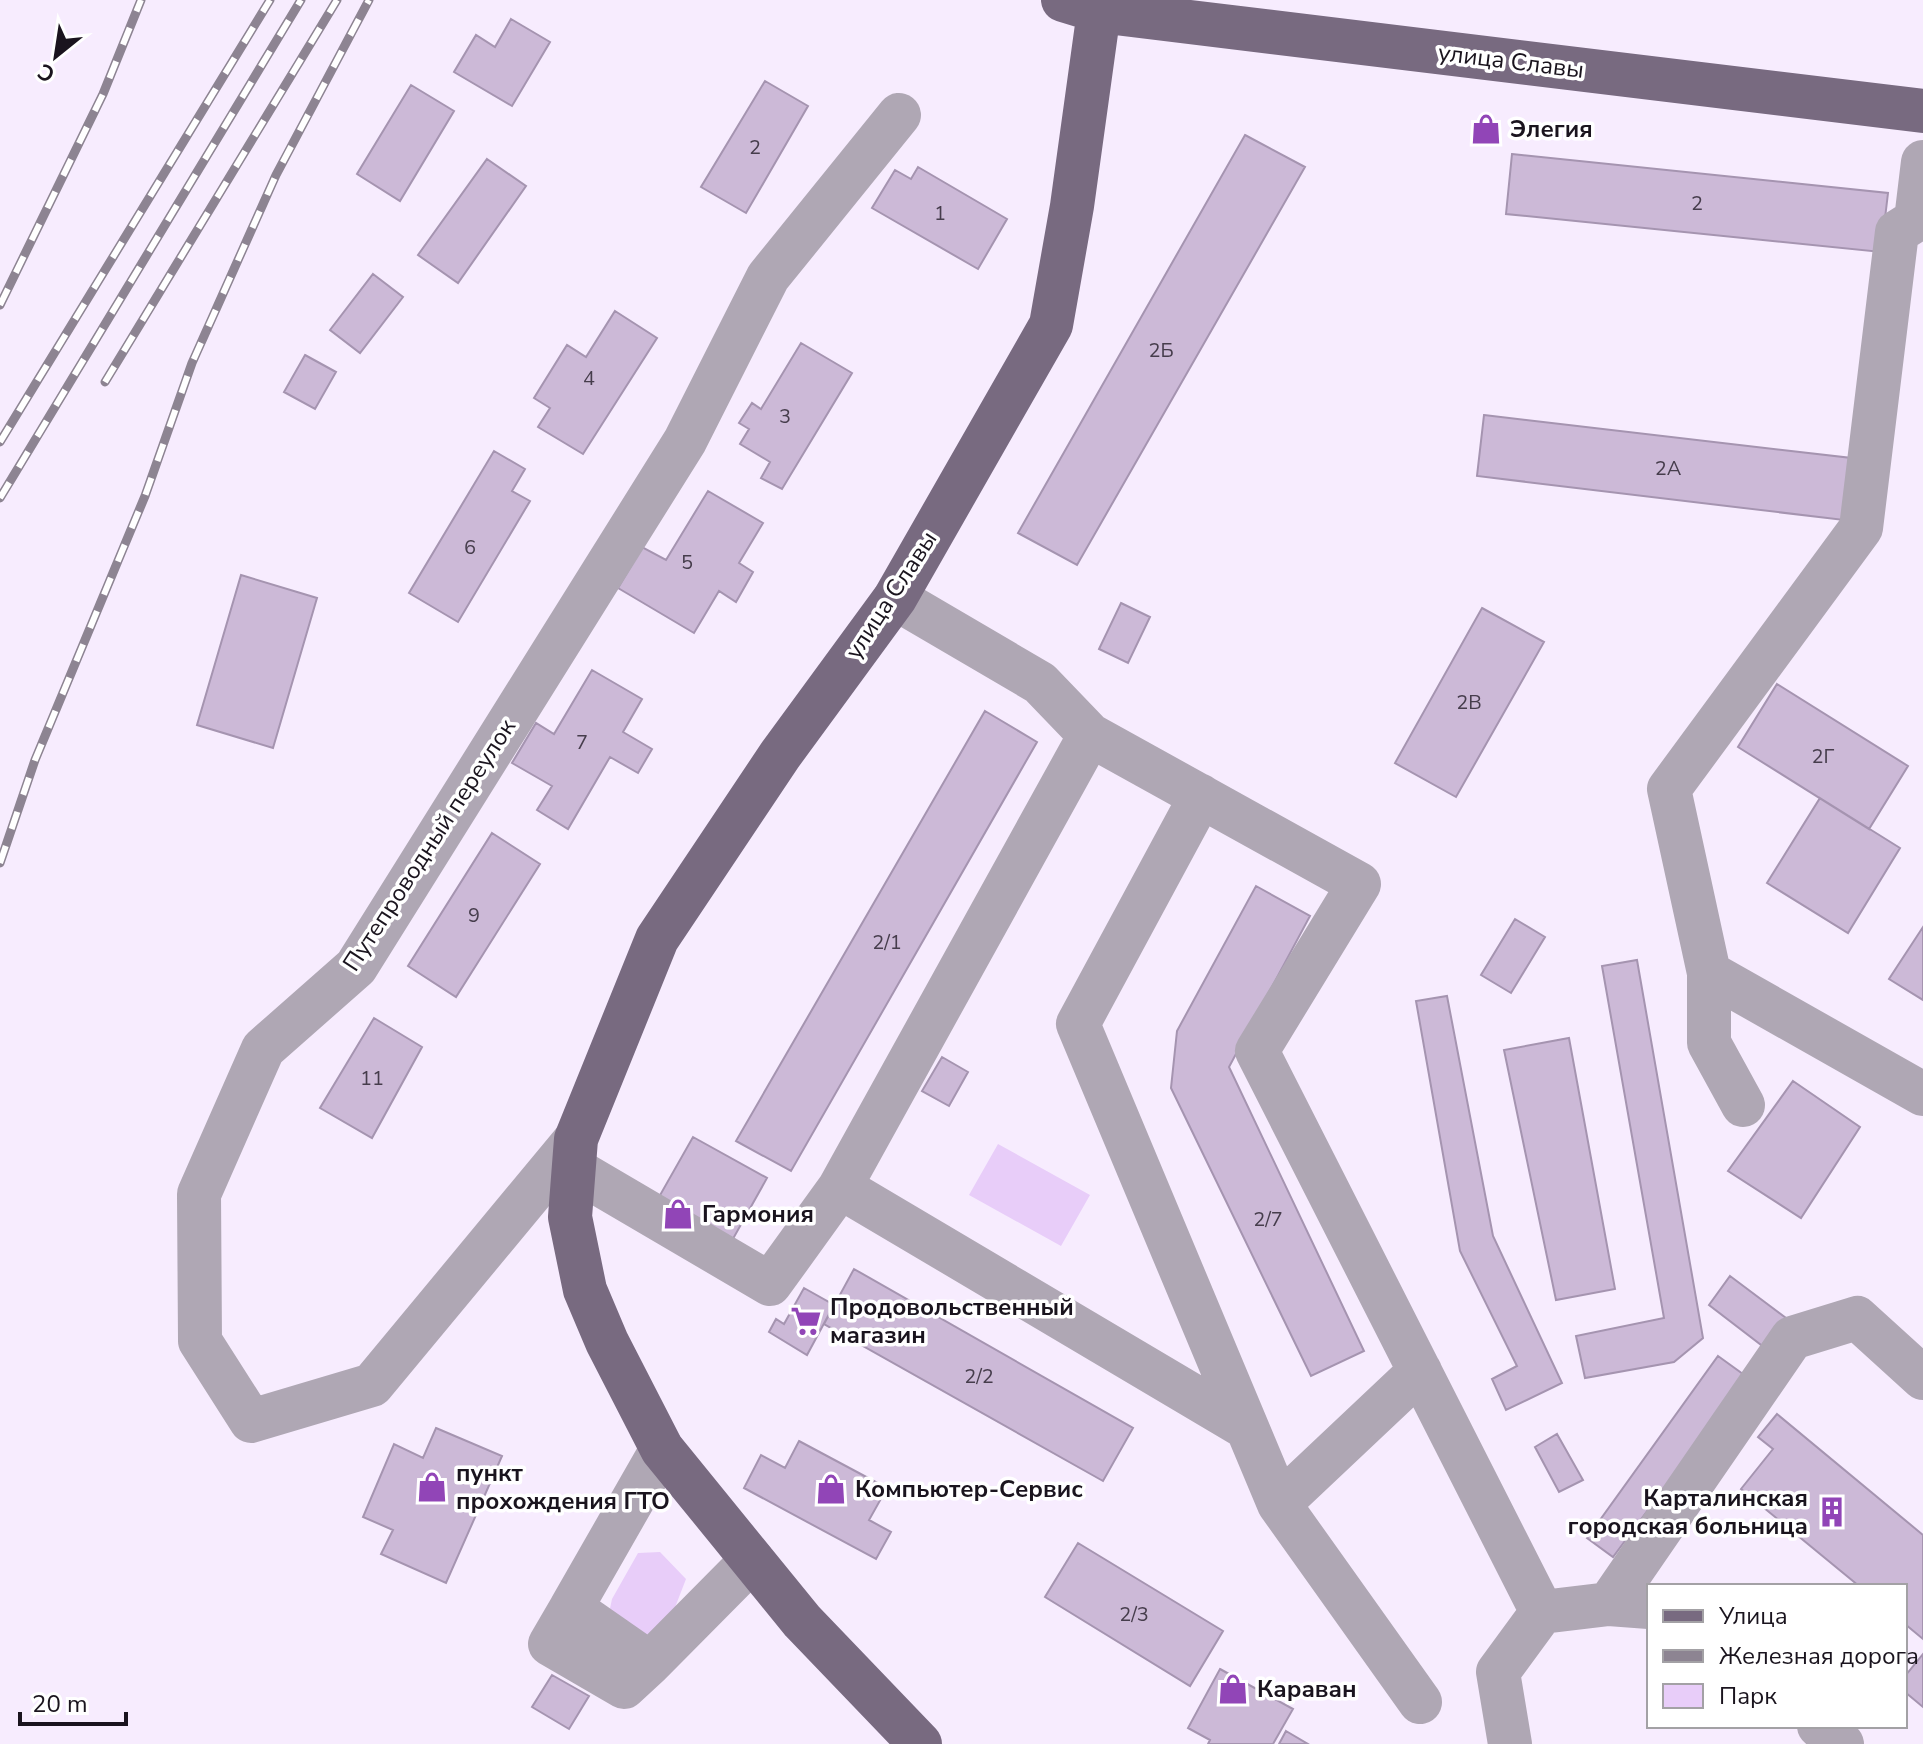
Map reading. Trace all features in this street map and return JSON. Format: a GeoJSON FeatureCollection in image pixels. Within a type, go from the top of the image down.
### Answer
{"type":"FeatureCollection","features":[{"type":"Feature","properties":{"kind":"main road","name":"улица Славы"},"geometry":{"type":"LineString","coordinates":[[920,1744],[802,1621],[662,1449],[607,1342],[585,1290],[570,1217],[575,1154],[657,939],[780,755],[895,598],[1051,325],[1072,206],[1089,4],[1923,111]]}},
{"type":"Feature","properties":{"kind":"street","name":"Путепроводный переулок"},"geometry":{"type":"LineString","coordinates":[[575,1154],[372,1385],[251,1421],[200,1341],[199,1194],[263,1049],[356,967],[685,441],[768,277],[899,115]]}},
{"type":"Feature","properties":{"kind":"street"},"geometry":{"type":"LineString","coordinates":[[1743,1105],[1709,1043],[1709,973],[1669,789],[1861,528],[1897,232],[1916,220],[1923,162]]}},
{"type":"Feature","properties":{"kind":"street"},"geometry":{"type":"LineString","coordinates":[[895,598],[1040,683],[1090,735],[1359,884],[1257,1051],[1542,1612]]}},
{"type":"Feature","properties":{"kind":"street"},"geometry":{"type":"LineString","coordinates":[[575,1154],[770,1284],[840,1187],[1090,735]]}},
{"type":"Feature","properties":{"kind":"street"},"geometry":{"type":"LineString","coordinates":[[1201,796],[1078,1024],[1279,1504],[1420,1702]]}},
{"type":"Feature","properties":{"kind":"street"},"geometry":{"type":"LineString","coordinates":[[1709,973],[1923,1094]]}},
{"type":"Feature","properties":{"kind":"street"},"geometry":{"type":"LineString","coordinates":[[840,1187],[1247,1428]]}},
{"type":"Feature","properties":{"kind":"street"},"geometry":{"type":"LineString","coordinates":[[1510,1744],[1498,1672],[1542,1612],[1629,1606],[1792,1338],[1857,1318],[1923,1378]]}},
{"type":"Feature","properties":{"kind":"street"},"geometry":{"type":"LineString","coordinates":[[1279,1504],[1420,1371]]}},
{"type":"Feature","properties":{"kind":"street"},"geometry":{"type":"LineString","coordinates":[[662,1449],[571,1608],[650,1663],[752,1560]]}},
{"type":"Feature","properties":{"kind":"street"},"geometry":{"type":"LineString","coordinates":[[1822,1728],[1842,1744]]}},
{"type":"Feature","properties":{"kind":"green space"},"geometry":{"type":"Polygon","coordinates":[[[998,1144],[1090,1195],[1061,1246],[969,1195],[998,1144]]]}},
{"type":"Feature","properties":{"kind":"green space"},"geometry":{"type":"Polygon","coordinates":[[[660,1552],[686,1579],[674,1610],[648,1640],[608,1618],[612,1599],[638,1553],[660,1552]]]}},
{"type":"Feature","properties":{"kind":"building"},"geometry":{"type":"Polygon","coordinates":[[[511,19],[550,42],[512,106],[454,72],[476,35],[495,47],[511,19]]]}},
{"type":"Feature","properties":{"kind":"building"},"geometry":{"type":"Polygon","coordinates":[[[765,81],[808,106],[746,213],[701,187],[765,81]]]}},
{"type":"Feature","properties":{"kind":"building"},"geometry":{"type":"Polygon","coordinates":[[[411,85],[454,111],[400,201],[357,174],[411,85]]]}},
{"type":"Feature","properties":{"kind":"building"},"geometry":{"type":"Polygon","coordinates":[[[1245,135],[1305,167],[1077,565],[1018,533],[1245,135]]]}},
{"type":"Feature","properties":{"kind":"building"},"geometry":{"type":"Polygon","coordinates":[[[1512,154],[1888,193],[1881,252],[1506,214],[1512,154]]]}},
{"type":"Feature","properties":{"kind":"building"},"geometry":{"type":"Polygon","coordinates":[[[487,159],[526,186],[458,283],[418,255],[487,159]]]}},
{"type":"Feature","properties":{"kind":"building"},"geometry":{"type":"Polygon","coordinates":[[[918,167],[1007,219],[978,269],[872,208],[895,170],[911,179],[918,167]]]}},
{"type":"Feature","properties":{"kind":"building"},"geometry":{"type":"Polygon","coordinates":[[[373,274],[403,297],[360,353],[330,330],[373,274]]]}},
{"type":"Feature","properties":{"kind":"building"},"geometry":{"type":"Polygon","coordinates":[[[615,311],[657,338],[583,454],[538,427],[550,408],[534,398],[567,345],[586,357],[615,311]]]}},
{"type":"Feature","properties":{"kind":"building"},"geometry":{"type":"Polygon","coordinates":[[[801,343],[852,373],[782,489],[761,478],[770,462],[740,444],[749,429],[739,423],[752,403],[761,409],[801,343]]]}},
{"type":"Feature","properties":{"kind":"building"},"geometry":{"type":"Polygon","coordinates":[[[305,355],[336,372],[315,409],[284,392],[305,355]]]}},
{"type":"Feature","properties":{"kind":"building"},"geometry":{"type":"Polygon","coordinates":[[[1484,415],[1860,459],[1852,521],[1477,476],[1484,415]]]}},
{"type":"Feature","properties":{"kind":"building"},"geometry":{"type":"Polygon","coordinates":[[[494,451],[525,469],[512,491],[530,501],[458,622],[409,593],[494,451]]]}},
{"type":"Feature","properties":{"kind":"building"},"geometry":{"type":"Polygon","coordinates":[[[708,491],[763,523],[739,563],[753,572],[736,602],[719,591],[694,633],[618,588],[642,547],[666,560],[708,491]]]}},
{"type":"Feature","properties":{"kind":"building"},"geometry":{"type":"Polygon","coordinates":[[[241,575],[317,598],[273,748],[197,725],[241,575]]]}},
{"type":"Feature","properties":{"kind":"building"},"geometry":{"type":"Polygon","coordinates":[[[1121,603],[1150,617],[1128,663],[1099,649],[1121,603]]]}},
{"type":"Feature","properties":{"kind":"building"},"geometry":{"type":"Polygon","coordinates":[[[1482,608],[1544,642],[1456,797],[1395,763],[1482,608]]]}},
{"type":"Feature","properties":{"kind":"building"},"geometry":{"type":"Polygon","coordinates":[[[592,670],[642,699],[623,732],[652,749],[638,773],[610,757],[568,829],[537,810],[552,786],[512,763],[536,723],[554,734],[592,670]]]}},
{"type":"Feature","properties":{"kind":"building"},"geometry":{"type":"Polygon","coordinates":[[[1777,684],[1908,766],[1869,829],[1738,747],[1777,684]]]}},
{"type":"Feature","properties":{"kind":"building"},"geometry":{"type":"Polygon","coordinates":[[[985,711],[1037,742],[791,1171],[736,1141],[985,711]]]}},
{"type":"Feature","properties":{"kind":"building"},"geometry":{"type":"Polygon","coordinates":[[[1820,798],[1900,848],[1848,933],[1767,883],[1820,798]]]}},
{"type":"Feature","properties":{"kind":"building"},"geometry":{"type":"Polygon","coordinates":[[[492,833],[540,864],[456,997],[408,966],[492,833]]]}},
{"type":"Feature","properties":{"kind":"building"},"geometry":{"type":"Polygon","coordinates":[[[1256,886],[1310,916],[1229,1067],[1364,1351],[1311,1376],[1171,1088],[1177,1031],[1256,886]]]}},
{"type":"Feature","properties":{"kind":"building"},"geometry":{"type":"Polygon","coordinates":[[[1515,919],[1545,937],[1511,993],[1481,975],[1515,919]]]}},
{"type":"Feature","properties":{"kind":"building"},"geometry":{"type":"Polygon","coordinates":[[[1923,927],[1923,1000],[1889,979],[1923,927]]]}},
{"type":"Feature","properties":{"kind":"building"},"geometry":{"type":"Polygon","coordinates":[[[1637,960],[1703,1338],[1674,1362],[1585,1378],[1576,1336],[1664,1318],[1602,966],[1637,960]]]}},
{"type":"Feature","properties":{"kind":"building"},"geometry":{"type":"Polygon","coordinates":[[[1447,996],[1493,1236],[1562,1383],[1506,1410],[1492,1379],[1517,1366],[1460,1251],[1416,1001],[1447,996]]]}},
{"type":"Feature","properties":{"kind":"building"},"geometry":{"type":"Polygon","coordinates":[[[374,1018],[422,1047],[372,1138],[320,1108],[374,1018]]]}},
{"type":"Feature","properties":{"kind":"building"},"geometry":{"type":"Polygon","coordinates":[[[1569,1038],[1615,1289],[1556,1300],[1504,1050],[1569,1038]]]}},
{"type":"Feature","properties":{"kind":"building"},"geometry":{"type":"Polygon","coordinates":[[[942,1057],[968,1072],[949,1106],[922,1091],[942,1057]]]}},
{"type":"Feature","properties":{"kind":"building"},"geometry":{"type":"Polygon","coordinates":[[[1793,1081],[1860,1127],[1801,1218],[1728,1171],[1793,1081]]]}},
{"type":"Feature","properties":{"kind":"building"},"geometry":{"type":"Polygon","coordinates":[[[693,1137],[767,1178],[729,1246],[655,1204],[693,1137]]]}},
{"type":"Feature","properties":{"kind":"building"},"geometry":{"type":"Polygon","coordinates":[[[854,1269],[1133,1428],[1103,1481],[824,1324],[854,1269]]]}},
{"type":"Feature","properties":{"kind":"building"},"geometry":{"type":"Polygon","coordinates":[[[1730,1276],[1790,1321],[1769,1351],[1709,1305],[1730,1276]]]}},
{"type":"Feature","properties":{"kind":"building","name":"Продовольственный магазин"},"geometry":{"type":"Polygon","coordinates":[[[804,1288],[834,1305],[807,1355],[769,1332],[776,1319],[784,1324],[804,1288]]]}},
{"type":"Feature","properties":{"kind":"building"},"geometry":{"type":"Polygon","coordinates":[[[1718,1356],[1747,1377],[1613,1557],[1587,1538],[1718,1356]]]}},
{"type":"Feature","properties":{"kind":"building","name":"Карталинская городская больница"},"geometry":{"type":"Polygon","coordinates":[[[1777,1414],[1923,1535],[1923,1639],[1907,1626],[1907,1584],[1857,1584],[1741,1489],[1773,1449],[1758,1437],[1777,1414]]]}},
{"type":"Feature","properties":{"kind":"building","name":"пункт прохождения ГТО"},"geometry":{"type":"Polygon","coordinates":[[[436,1428],[502,1456],[446,1583],[381,1554],[393,1530],[363,1517],[394,1444],[423,1458],[436,1428]]]}},
{"type":"Feature","properties":{"kind":"building"},"geometry":{"type":"Polygon","coordinates":[[[1557,1434],[1583,1480],[1559,1492],[1535,1447],[1557,1434]]]}},
{"type":"Feature","properties":{"kind":"building"},"geometry":{"type":"Polygon","coordinates":[[[799,1441],[887,1488],[869,1520],[891,1532],[876,1559],[744,1488],[761,1455],[785,1468],[799,1441]]]}},
{"type":"Feature","properties":{"kind":"building"},"geometry":{"type":"Polygon","coordinates":[[[1078,1543],[1223,1631],[1190,1686],[1045,1597],[1078,1543]]]}},
{"type":"Feature","properties":{"kind":"building"},"geometry":{"type":"Polygon","coordinates":[[[1923,1654],[1923,1707],[1907,1694],[1907,1674],[1923,1654]]]}},
{"type":"Feature","properties":{"kind":"building","name":"Караван"},"geometry":{"type":"Polygon","coordinates":[[[1220,1669],[1293,1709],[1273,1744],[1208,1744],[1210,1740],[1188,1728],[1220,1669]]]}},
{"type":"Feature","properties":{"kind":"building"},"geometry":{"type":"Polygon","coordinates":[[[552,1675],[589,1696],[569,1729],[532,1707],[552,1675]]]}},
{"type":"Feature","properties":{"kind":"building"},"geometry":{"type":"Polygon","coordinates":[[[1286,1731],[1308,1744],[1279,1744],[1286,1731]]]}},
{"type":"Feature","properties":{"kind":"railway"},"geometry":{"type":"LineString","coordinates":[[0,305],[103,94],[141,0]]}},
{"type":"Feature","properties":{"kind":"railway"},"geometry":{"type":"LineString","coordinates":[[0,442],[270,0]]}},
{"type":"Feature","properties":{"kind":"railway"},"geometry":{"type":"LineString","coordinates":[[0,498],[301,0]]}},
{"type":"Feature","properties":{"kind":"railway"},"geometry":{"type":"LineString","coordinates":[[105,382],[337,0]]}},
{"type":"Feature","properties":{"kind":"railway"},"geometry":{"type":"LineString","coordinates":[[0,863],[35,760],[145,496],[192,363],[276,175],[369,0]]}},
{"type":"Feature","properties":{"kind":"place","name":"Элегия"},"geometry":{"type":"Point","coordinates":[1486,129]}},
{"type":"Feature","properties":{"kind":"place","name":"Гармония"},"geometry":{"type":"Point","coordinates":[678,1214]}},
{"type":"Feature","properties":{"kind":"place","name":"Продовольственный магазин"},"geometry":{"type":"Point","coordinates":[806,1321]}},
{"type":"Feature","properties":{"kind":"place","name":"пункт прохождения ГТО"},"geometry":{"type":"Point","coordinates":[432,1487]}},
{"type":"Feature","properties":{"kind":"place","name":"Компьютер-Сервис"},"geometry":{"type":"Point","coordinates":[831,1489]}},
{"type":"Feature","properties":{"kind":"place","name":"Карталинская городская больница"},"geometry":{"type":"Point","coordinates":[1832,1512]}},
{"type":"Feature","properties":{"kind":"place","name":"Караван"},"geometry":{"type":"Point","coordinates":[1233,1689]}}]}
